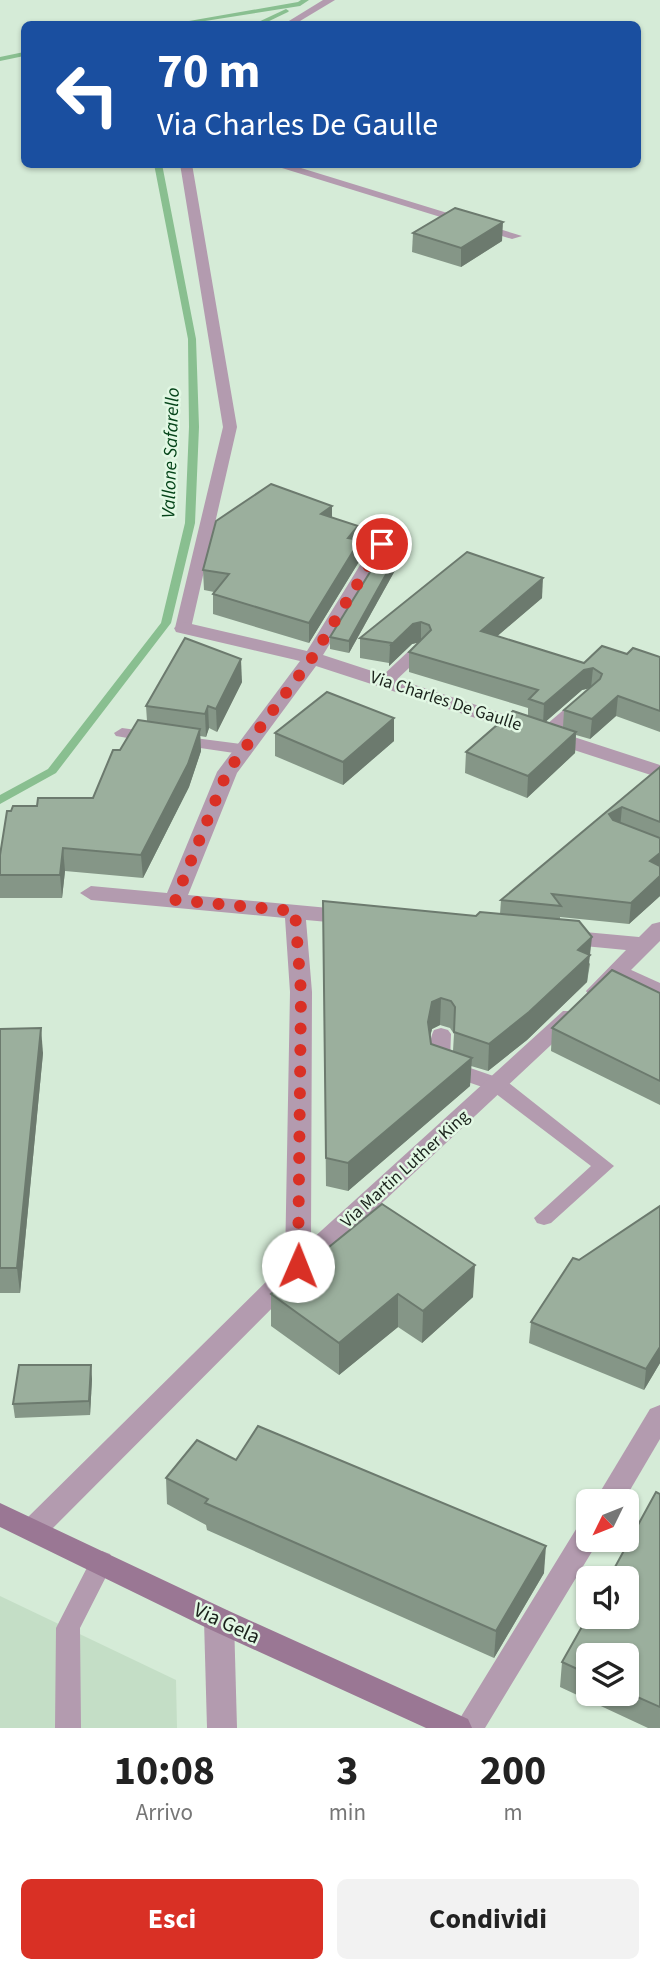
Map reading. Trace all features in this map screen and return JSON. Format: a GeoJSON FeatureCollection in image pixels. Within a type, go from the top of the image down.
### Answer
{"type":"FeatureCollection","features":[{"type":"Feature","properties":{"kind":"main road","name":"Via Gela"},"geometry":{"type":"LineString","coordinates":[[0,1514],[102,1561],[219,1620],[457,1728]]}},
{"type":"Feature","properties":{"kind":"street"},"geometry":{"type":"LineString","coordinates":[[175,900],[227,772],[312,658],[382,544]]}},
{"type":"Feature","properties":{"kind":"street","name":"Via Charles De Gaulle"},"geometry":{"type":"LineString","coordinates":[[183,628],[312,658],[660,772]]}},
{"type":"Feature","properties":{"kind":"street"},"geometry":{"type":"LineString","coordinates":[[92,893],[376,919]]}},
{"type":"Feature","properties":{"kind":"street"},"geometry":{"type":"LineString","coordinates":[[295,911],[301,992],[298,1266]]}},
{"type":"Feature","properties":{"kind":"street"},"geometry":{"type":"LineString","coordinates":[[537,934],[654,939]]}},
{"type":"Feature","properties":{"kind":"street","name":"Via Martin Luther King"},"geometry":{"type":"LineString","coordinates":[[34,1530],[298,1266],[654,939]]}},
{"type":"Feature","properties":{"kind":"street"},"geometry":{"type":"LineString","coordinates":[[616,1489],[660,1416]]}},
{"type":"Feature","properties":{"kind":"street"},"geometry":{"type":"LineString","coordinates":[[469,1728],[577,1552]]}},
{"type":"Feature","properties":{"kind":"street"},"geometry":{"type":"LineString","coordinates":[[219,1620],[222,1728]]}},
{"type":"Feature","properties":{"kind":"lane"},"geometry":{"type":"LineString","coordinates":[[294,21],[330,0]]}},
{"type":"Feature","properties":{"kind":"lane"},"geometry":{"type":"LineString","coordinates":[[183,628],[230,427],[187,168]]}},
{"type":"Feature","properties":{"kind":"lane"},"geometry":{"type":"LineString","coordinates":[[287,168],[516,236]]}},
{"type":"Feature","properties":{"kind":"lane"},"geometry":{"type":"LineString","coordinates":[[386,681],[420,649]]}},
{"type":"Feature","properties":{"kind":"lane"},"geometry":{"type":"LineString","coordinates":[[546,733],[590,695]]}},
{"type":"Feature","properties":{"kind":"lane"},"geometry":{"type":"LineString","coordinates":[[122,733],[241,750]]}},
{"type":"Feature","properties":{"kind":"lane"},"geometry":{"type":"LineString","coordinates":[[618,970],[660,990]]}},
{"type":"Feature","properties":{"kind":"lane"},"geometry":{"type":"LineString","coordinates":[[441,1034],[440,1065],[498,1085],[604,1166],[544,1218]]}},
{"type":"Feature","properties":{"kind":"lane"},"geometry":{"type":"LineString","coordinates":[[68,1728],[68,1628],[102,1561]]}},
{"type":"Feature","properties":{"kind":"shaded area"},"geometry":{"type":"Polygon","coordinates":[[[0,1596],[176,1680],[177,1728],[0,1728],[0,1596]]]}},
{"type":"Feature","properties":{"kind":"building"},"geometry":{"type":"Polygon","coordinates":[[[455,208],[503,222],[461,248],[413,233],[455,208]]]}},
{"type":"Feature","properties":{"kind":"building"},"geometry":{"type":"Polygon","coordinates":[[[271,484],[332,506],[321,514],[358,526],[348,538],[360,540],[309,623],[213,594],[229,574],[203,570],[216,521],[271,484]]]}},
{"type":"Feature","properties":{"kind":"building"},"geometry":{"type":"Polygon","coordinates":[[[383,551],[398,553],[349,641],[330,637],[383,551]]]}},
{"type":"Feature","properties":{"kind":"building"},"geometry":{"type":"Polygon","coordinates":[[[467,552],[543,578],[481,631],[584,663],[602,646],[627,654],[633,648],[660,657],[660,711],[618,696],[592,719],[564,710],[600,679],[602,674],[593,668],[584,670],[544,704],[529,699],[538,690],[409,652],[431,630],[429,625],[421,622],[413,624],[390,646],[392,643],[360,638],[467,552]]]}},
{"type":"Feature","properties":{"kind":"building"},"geometry":{"type":"Polygon","coordinates":[[[185,638],[241,659],[216,709],[208,706],[205,714],[146,706],[185,638]]]}},
{"type":"Feature","properties":{"kind":"building"},"geometry":{"type":"Polygon","coordinates":[[[327,692],[394,718],[343,762],[275,733],[327,692]]]}},
{"type":"Feature","properties":{"kind":"building"},"geometry":{"type":"Polygon","coordinates":[[[513,711],[576,732],[528,776],[466,752],[513,711]]]}},
{"type":"Feature","properties":{"kind":"building"},"geometry":{"type":"Polygon","coordinates":[[[138,720],[200,729],[188,764],[141,855],[63,848],[60,875],[0,875],[0,855],[7,811],[11,811],[13,806],[37,806],[38,798],[93,798],[113,750],[120,750],[138,720]]]}},
{"type":"Feature","properties":{"kind":"building"},"geometry":{"type":"Polygon","coordinates":[[[660,767],[660,822],[622,807],[609,814],[613,820],[660,838],[660,853],[650,861],[660,866],[660,876],[631,903],[552,894],[561,906],[501,900],[660,767]]]}},
{"type":"Feature","properties":{"kind":"building"},"geometry":{"type":"Polygon","coordinates":[[[323,901],[476,916],[480,912],[579,921],[592,937],[578,950],[590,955],[529,1012],[489,1044],[454,1032],[455,1007],[451,1001],[441,998],[432,1002],[428,1022],[431,1044],[472,1058],[348,1163],[326,1158],[323,901]]]}},
{"type":"Feature","properties":{"kind":"building"},"geometry":{"type":"Polygon","coordinates":[[[612,970],[660,993],[660,1081],[552,1028],[612,970]]]}},
{"type":"Feature","properties":{"kind":"building"},"geometry":{"type":"Polygon","coordinates":[[[41,1028],[17,1268],[0,1268],[0,1029],[41,1028]]]}},
{"type":"Feature","properties":{"kind":"building"},"geometry":{"type":"Polygon","coordinates":[[[382,1204],[475,1265],[423,1311],[398,1294],[339,1343],[271,1294],[382,1204]]]}},
{"type":"Feature","properties":{"kind":"building"},"geometry":{"type":"Polygon","coordinates":[[[660,1206],[660,1347],[646,1369],[531,1322],[573,1258],[579,1260],[660,1206]]]}},
{"type":"Feature","properties":{"kind":"building"},"geometry":{"type":"Polygon","coordinates":[[[19,1365],[91,1365],[89,1401],[13,1404],[19,1365]]]}},
{"type":"Feature","properties":{"kind":"building"},"geometry":{"type":"Polygon","coordinates":[[[258,1426],[546,1546],[496,1631],[205,1503],[208,1499],[166,1478],[197,1440],[236,1460],[258,1426]]]}},
{"type":"Feature","properties":{"kind":"building"},"geometry":{"type":"Polygon","coordinates":[[[656,1492],[660,1494],[660,1707],[639,1698],[639,1643],[576,1643],[576,1668],[562,1662],[581,1629],[639,1629],[639,1566],[616,1566],[623,1552],[639,1552],[639,1523],[656,1492]]]}},
{"type":"Feature","properties":{"kind":"waterway"},"geometry":{"type":"LineString","coordinates":[[195,21],[300,4],[306,0]]}},
{"type":"Feature","properties":{"kind":"waterway","name":"Vallone Safarello"},"geometry":{"type":"LineString","coordinates":[[264,21],[286,11]]}},
{"type":"Feature","properties":{"kind":"waterway"},"geometry":{"type":"LineString","coordinates":[[0,59],[21,55]]}},
{"type":"Feature","properties":{"kind":"waterway","name":"Vallone Safarello"},"geometry":{"type":"LineString","coordinates":[[0,800],[52,771],[166,623],[190,523],[194,427],[192,339],[159,168]]}},
{"type":"Feature","properties":{"kind":"route"},"geometry":{"type":"LineString","coordinates":[[298,1266],[301,992],[295,911],[175,900],[227,772],[312,658],[382,544]]}}]}
